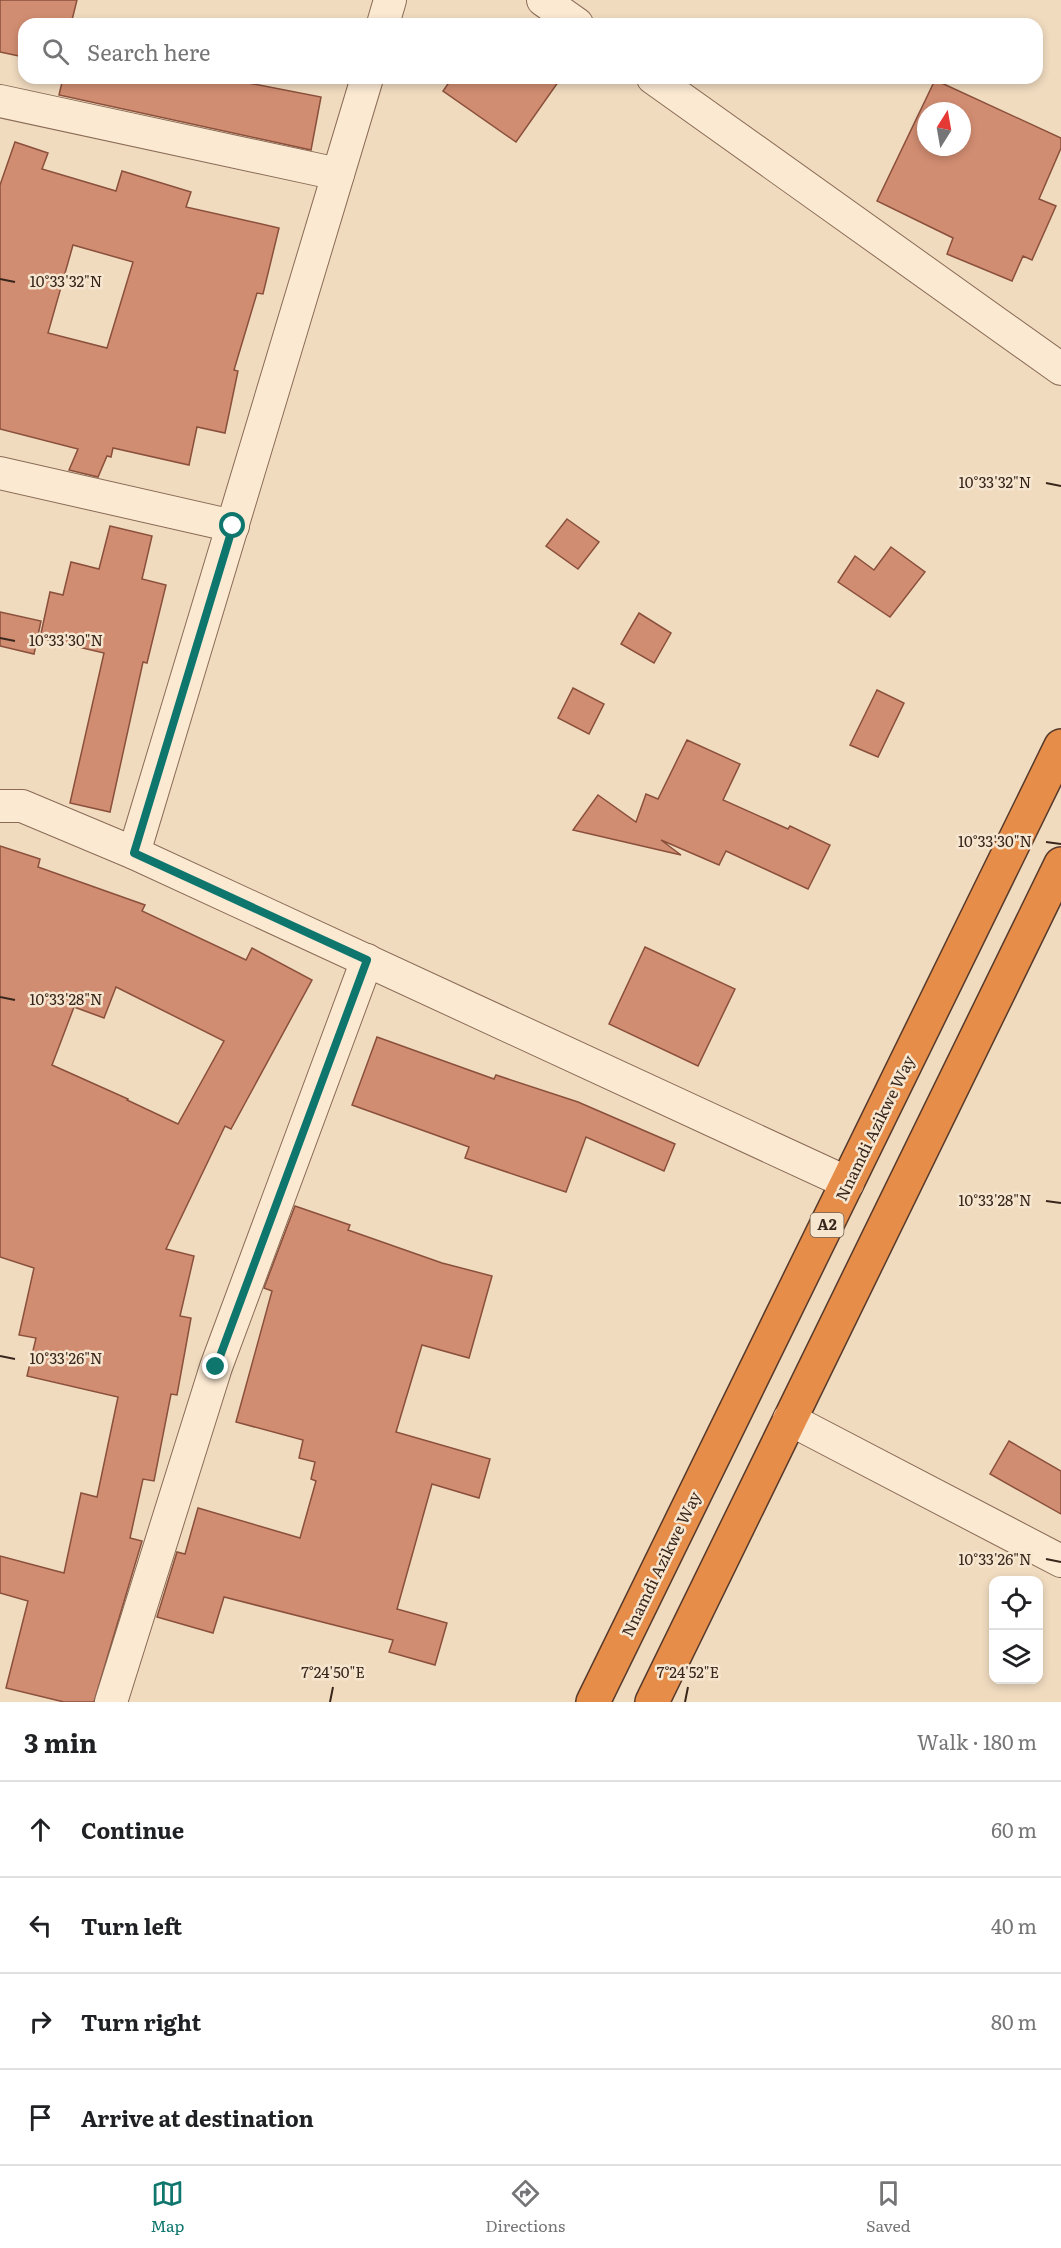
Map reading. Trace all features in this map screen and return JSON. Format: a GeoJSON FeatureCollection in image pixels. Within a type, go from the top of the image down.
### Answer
{"type":"FeatureCollection","features":[{"type":"Feature","properties":{"kind":"highway","name":"Nnamdi Azikwe Way"},"geometry":{"type":"LineString","coordinates":[[593,1702],[1061,747]]}},
{"type":"Feature","properties":{"kind":"highway"},"geometry":{"type":"LineString","coordinates":[[652,1702],[1061,864]]}},
{"type":"Feature","properties":{"kind":"street"},"geometry":{"type":"LineString","coordinates":[[385,18],[390,0]]}},
{"type":"Feature","properties":{"kind":"street"},"geometry":{"type":"LineString","coordinates":[[543,0],[568,18]]}},
{"type":"Feature","properties":{"kind":"street"},"geometry":{"type":"LineString","coordinates":[[134,853],[365,84]]}},
{"type":"Feature","properties":{"kind":"street"},"geometry":{"type":"LineString","coordinates":[[661,84],[1061,369]]}},
{"type":"Feature","properties":{"kind":"street"},"geometry":{"type":"LineString","coordinates":[[0,101],[338,174]]}},
{"type":"Feature","properties":{"kind":"street"},"geometry":{"type":"LineString","coordinates":[[0,473],[233,526]]}},
{"type":"Feature","properties":{"kind":"street"},"geometry":{"type":"LineString","coordinates":[[0,806],[22,806],[134,853],[848,1182]]}},
{"type":"Feature","properties":{"kind":"street"},"geometry":{"type":"LineString","coordinates":[[111,1702],[216,1367],[367,960]]}},
{"type":"Feature","properties":{"kind":"street"},"geometry":{"type":"LineString","coordinates":[[789,1419],[1061,1560]]}},
{"type":"Feature","properties":{"kind":"building"},"geometry":{"type":"Polygon","coordinates":[[[0,0],[77,0],[72,18],[18,18],[18,56],[0,52],[0,0]]]}},
{"type":"Feature","properties":{"kind":"building"},"geometry":{"type":"Polygon","coordinates":[[[62,84],[254,84],[321,97],[311,150],[59,95],[62,84]]]}},
{"type":"Feature","properties":{"kind":"building"},"geometry":{"type":"Polygon","coordinates":[[[448,84],[557,84],[516,142],[443,91],[448,84]]]}},
{"type":"Feature","properties":{"kind":"building"},"geometry":{"type":"Polygon","coordinates":[[[933,84],[944,84],[1061,138],[1061,148],[1039,199],[1056,206],[1032,260],[1023,256],[1012,281],[947,254],[953,238],[877,201],[917,118],[917,156],[971,156],[971,102],[924,102],[933,84]]]}},
{"type":"Feature","properties":{"kind":"building"},"geometry":{"type":"Polygon","coordinates":[[[15,142],[48,153],[42,169],[116,191],[122,171],[191,192],[186,207],[279,228],[263,294],[257,293],[234,370],[238,371],[225,433],[197,427],[189,465],[113,448],[111,457],[107,456],[98,477],[69,470],[78,449],[0,429],[0,185],[15,142]],[[73,245],[48,333],[107,348],[133,262],[73,245]]]}},
{"type":"Feature","properties":{"kind":"building"},"geometry":{"type":"Polygon","coordinates":[[[567,519],[599,542],[578,569],[546,546],[567,519]]]}},
{"type":"Feature","properties":{"kind":"building"},"geometry":{"type":"Polygon","coordinates":[[[110,526],[152,536],[142,579],[166,585],[147,663],[143,662],[110,812],[70,803],[104,653],[40,638],[50,592],[63,595],[71,562],[99,569],[110,526]]]}},
{"type":"Feature","properties":{"kind":"building"},"geometry":{"type":"Polygon","coordinates":[[[891,547],[925,572],[890,617],[838,582],[855,556],[874,570],[891,547]]]}},
{"type":"Feature","properties":{"kind":"building"},"geometry":{"type":"Polygon","coordinates":[[[0,612],[41,621],[34,654],[0,646],[0,612]]]}},
{"type":"Feature","properties":{"kind":"building"},"geometry":{"type":"Polygon","coordinates":[[[639,613],[671,633],[654,663],[621,644],[639,613]]]}},
{"type":"Feature","properties":{"kind":"building"},"geometry":{"type":"Polygon","coordinates":[[[573,688],[604,704],[589,734],[558,718],[573,688]]]}},
{"type":"Feature","properties":{"kind":"building"},"geometry":{"type":"Polygon","coordinates":[[[877,690],[904,703],[878,757],[850,745],[877,690]]]}},
{"type":"Feature","properties":{"kind":"building"},"geometry":{"type":"Polygon","coordinates":[[[687,740],[740,764],[723,800],[788,829],[790,826],[830,845],[808,889],[726,851],[719,865],[661,840],[681,855],[573,830],[598,795],[636,822],[646,794],[658,799],[687,740]]]}},
{"type":"Feature","properties":{"kind":"building"},"geometry":{"type":"Polygon","coordinates":[[[0,846],[40,859],[38,867],[145,905],[142,911],[246,960],[252,948],[312,980],[231,1129],[225,1126],[166,1249],[194,1256],[180,1316],[191,1318],[177,1395],[171,1394],[154,1481],[143,1479],[130,1538],[142,1541],[94,1702],[64,1702],[6,1688],[28,1601],[0,1593],[0,1556],[64,1573],[81,1493],[97,1497],[118,1397],[27,1376],[36,1338],[19,1335],[34,1268],[0,1257],[0,846]],[[116,987],[104,1018],[74,1007],[52,1065],[178,1124],[224,1041],[116,987]]]}},
{"type":"Feature","properties":{"kind":"building"},"geometry":{"type":"Polygon","coordinates":[[[645,947],[735,989],[698,1066],[609,1024],[645,947]]]}},
{"type":"Feature","properties":{"kind":"building"},"geometry":{"type":"Polygon","coordinates":[[[377,1037],[494,1079],[496,1075],[578,1102],[675,1144],[664,1171],[586,1137],[566,1192],[465,1158],[469,1147],[352,1105],[377,1037]]]}},
{"type":"Feature","properties":{"kind":"building"},"geometry":{"type":"Polygon","coordinates":[[[295,1206],[350,1225],[348,1230],[442,1263],[492,1276],[469,1358],[422,1345],[396,1432],[490,1459],[479,1498],[432,1484],[397,1609],[447,1623],[435,1665],[389,1652],[393,1640],[224,1597],[213,1633],[157,1617],[177,1552],[185,1554],[198,1508],[300,1538],[316,1481],[311,1479],[315,1462],[299,1458],[303,1440],[236,1422],[272,1291],[264,1288],[295,1206]]]}},
{"type":"Feature","properties":{"kind":"building"},"geometry":{"type":"Polygon","coordinates":[[[1009,1441],[1061,1471],[1061,1514],[990,1474],[1009,1441]]]}},
{"type":"Feature","properties":{"kind":"route"},"geometry":{"type":"LineString","coordinates":[[216,1367],[367,960],[134,853],[233,526]]}}]}
